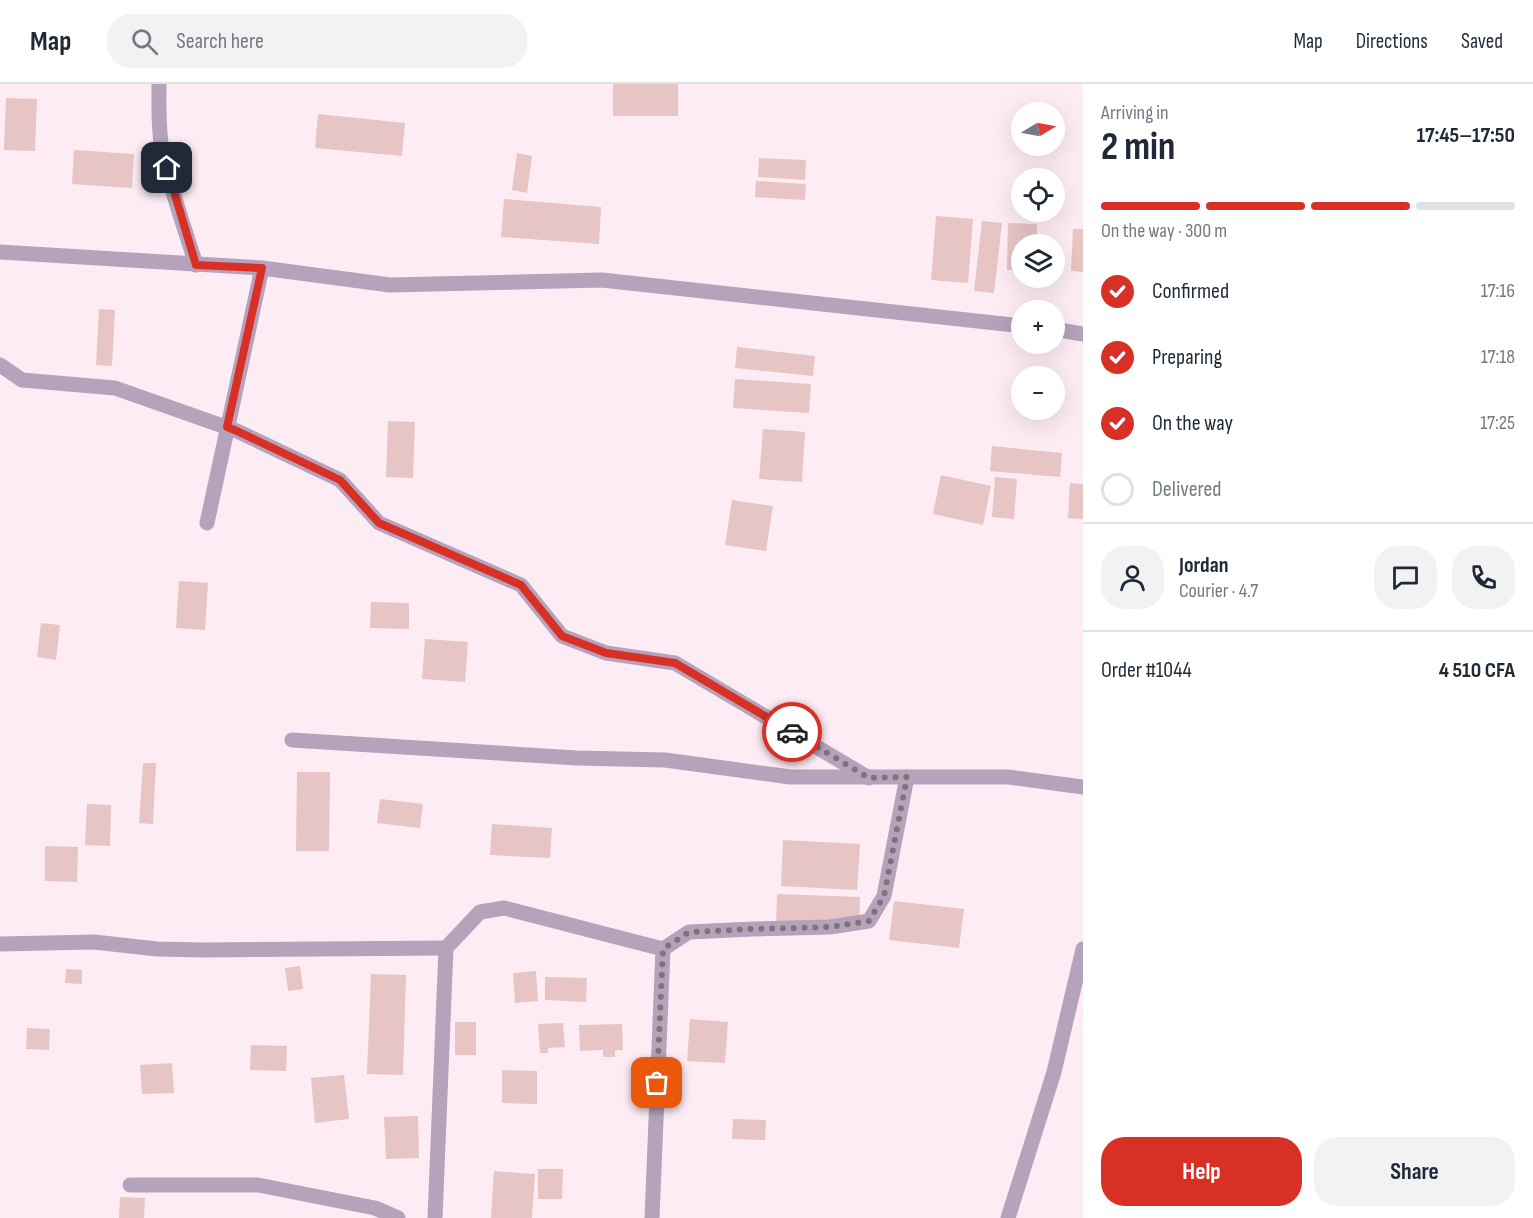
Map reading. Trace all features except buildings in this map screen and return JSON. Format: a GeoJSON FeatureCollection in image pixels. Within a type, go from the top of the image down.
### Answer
{"type":"FeatureCollection","features":[{"type":"Feature","properties":{"kind":"street"},"geometry":{"type":"LineString","coordinates":[[159,84],[162,148],[172,189],[196,265]]}},
{"type":"Feature","properties":{"kind":"street"},"geometry":{"type":"LineString","coordinates":[[0,252],[262,268],[390,285],[602,280],[1011,325]]}},
{"type":"Feature","properties":{"kind":"street"},"geometry":{"type":"LineString","coordinates":[[207,523],[262,268]]}},
{"type":"Feature","properties":{"kind":"street"},"geometry":{"type":"LineString","coordinates":[[1065,331],[1083,334]]}},
{"type":"Feature","properties":{"kind":"street"},"geometry":{"type":"LineString","coordinates":[[0,365],[22,380],[116,388],[237,431],[340,480],[379,523],[521,585],[562,636],[606,653],[675,663],[869,778]]}},
{"type":"Feature","properties":{"kind":"street"},"geometry":{"type":"LineString","coordinates":[[292,740],[577,758],[665,760],[790,777],[1009,777],[1083,786]]}},
{"type":"Feature","properties":{"kind":"street"},"geometry":{"type":"LineString","coordinates":[[435,1218],[446,948],[480,912],[504,908],[663,949],[689,932],[830,927],[869,921],[884,896],[907,777]]}},
{"type":"Feature","properties":{"kind":"street"},"geometry":{"type":"LineString","coordinates":[[0,944],[94,942],[157,950],[446,948]]}},
{"type":"Feature","properties":{"kind":"street"},"geometry":{"type":"LineString","coordinates":[[652,1218],[663,949]]}},
{"type":"Feature","properties":{"kind":"street"},"geometry":{"type":"LineString","coordinates":[[1008,1218],[1054,1072],[1083,949]]}},
{"type":"Feature","properties":{"kind":"street"},"geometry":{"type":"LineString","coordinates":[[130,1185],[258,1185],[375,1208],[398,1218]]}},
{"type":"Feature","properties":{"kind":"way so far"},"geometry":{"type":"LineString","coordinates":[[657,1083],[663,949],[689,932],[830,927],[869,921],[884,896],[907,777],[869,778],[792,732]]}},
{"type":"Feature","properties":{"kind":"route"},"geometry":{"type":"LineString","coordinates":[[167,168],[196,265],[262,268],[227,427],[340,480],[379,523],[521,585],[562,636],[606,653],[675,663],[792,732]]}}]}
